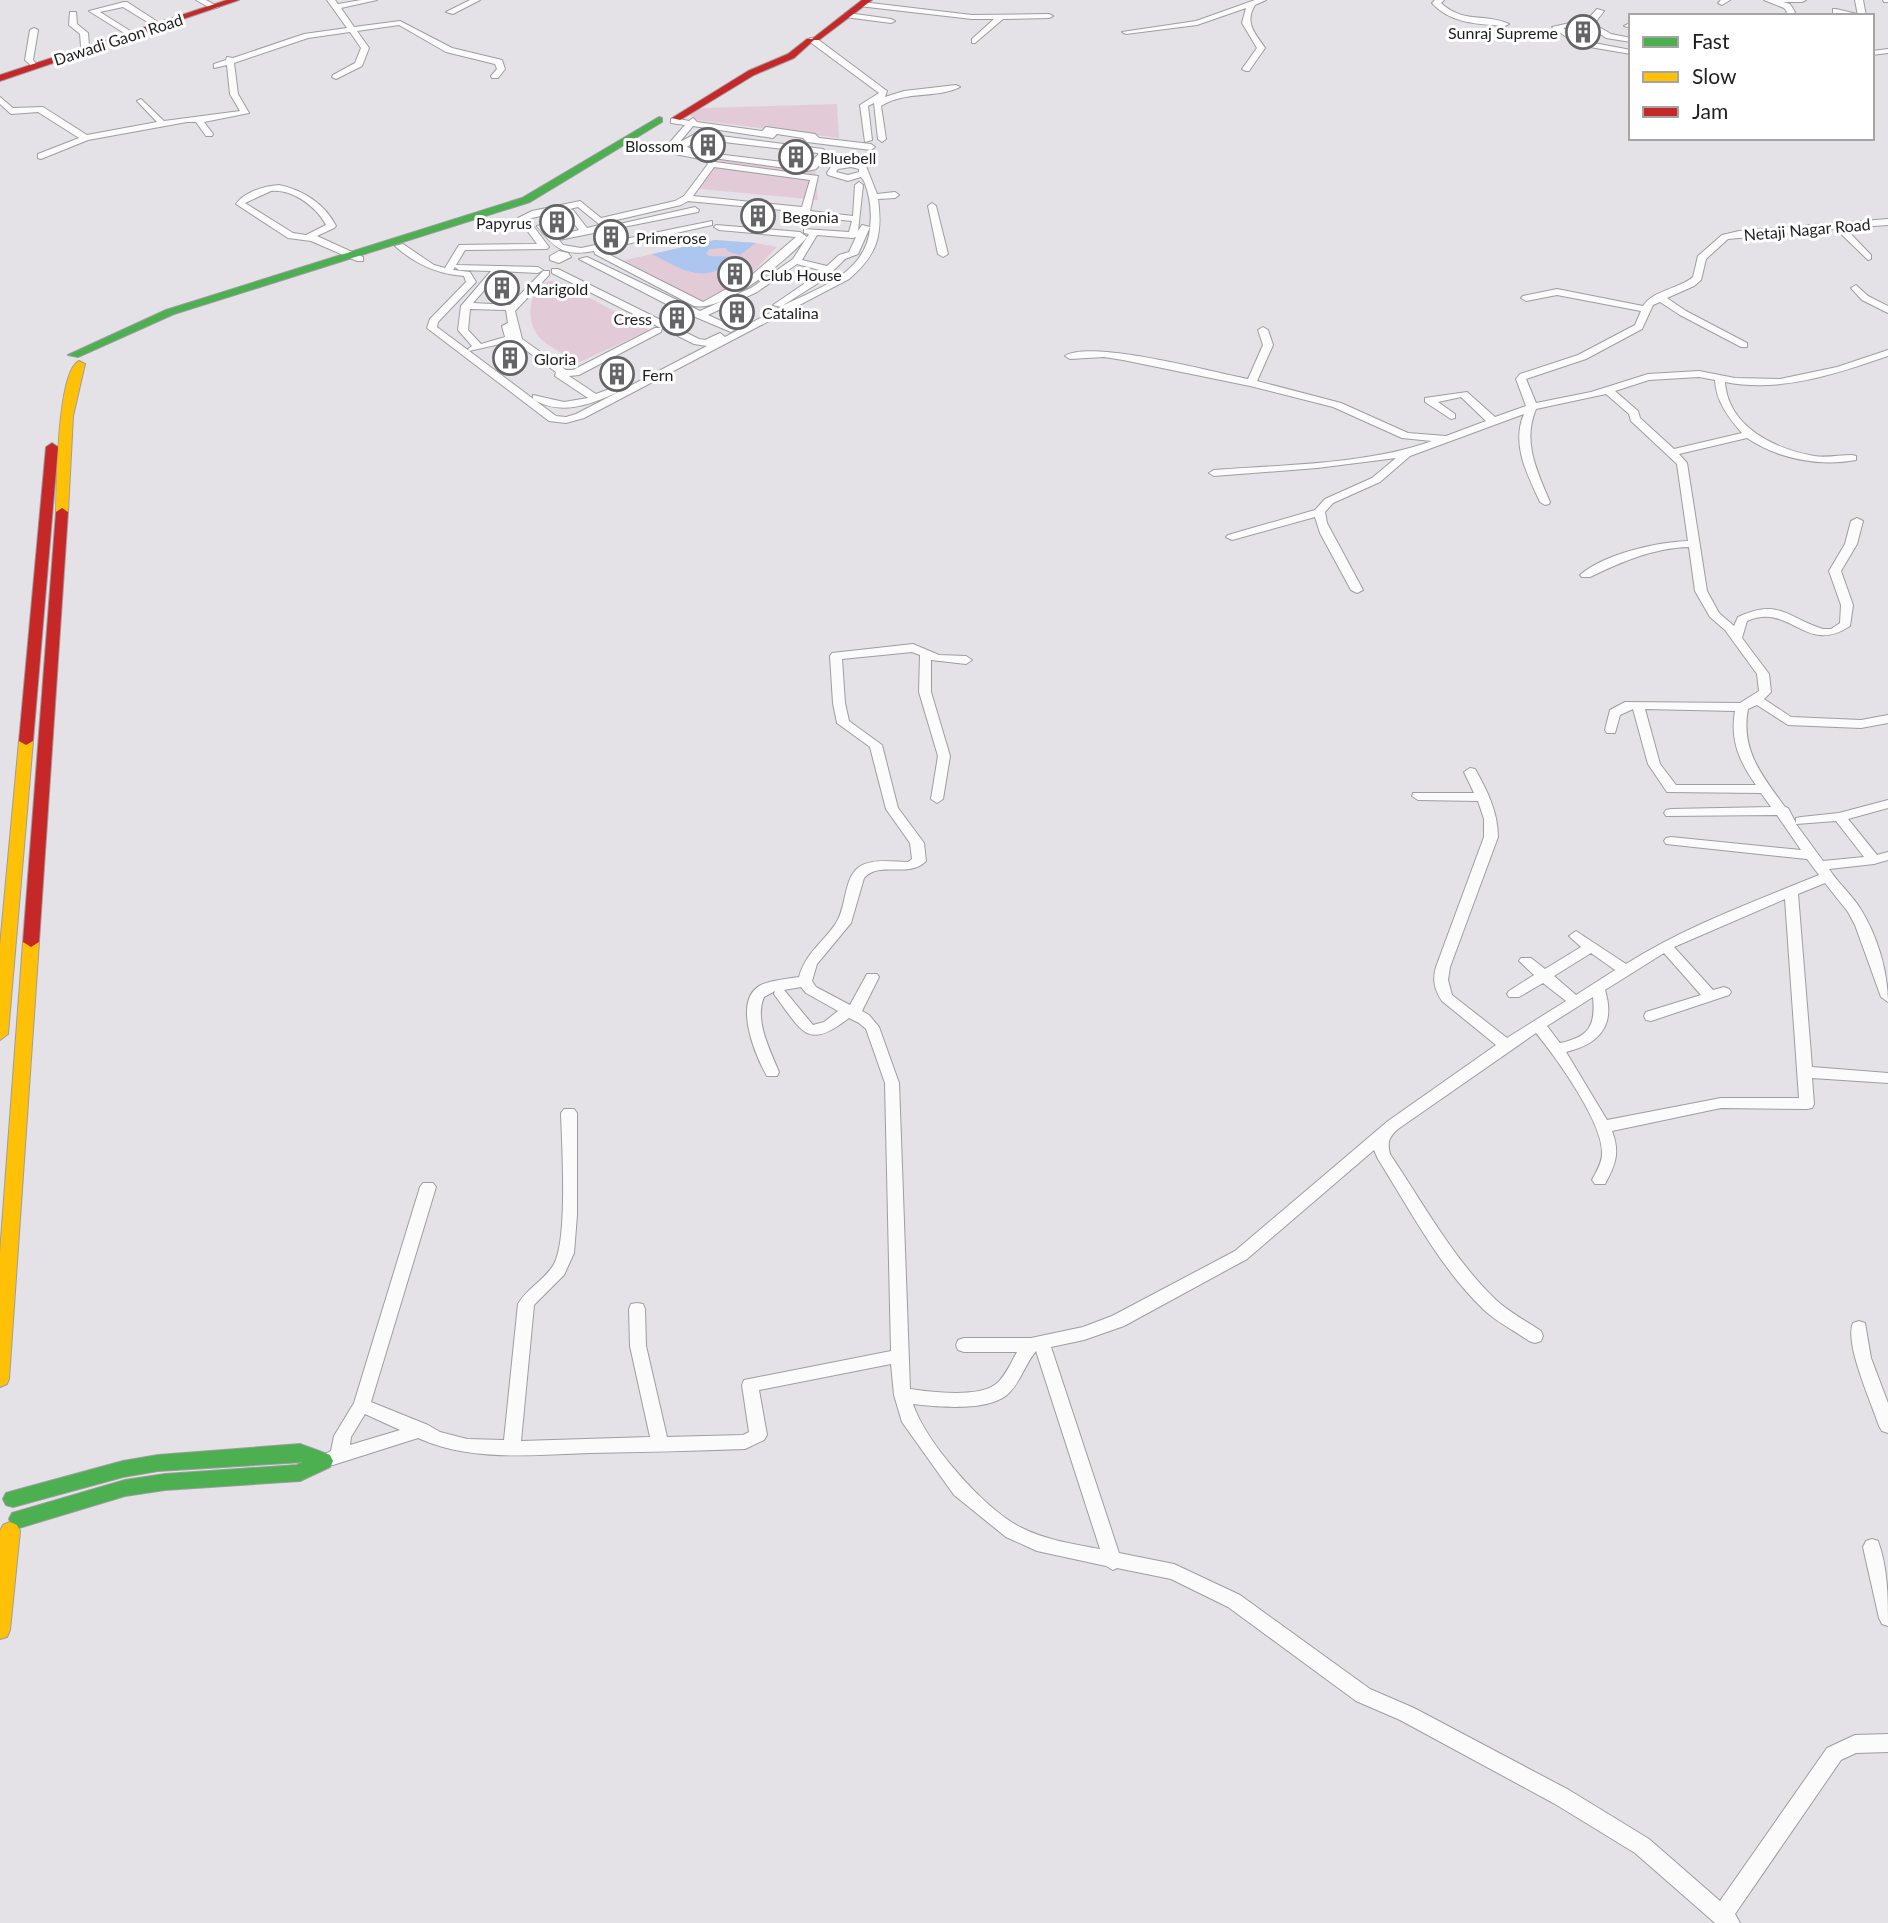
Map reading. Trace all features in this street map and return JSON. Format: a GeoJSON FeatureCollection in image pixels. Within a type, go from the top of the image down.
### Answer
{"type":"FeatureCollection","features":[{"type":"Feature","properties":{"kind":"street","name":"Dawadi Gaon Road"},"geometry":{"type":"LineString","coordinates":[[1,76],[132,36],[160,26],[207,3],[235,0]]}},
{"type":"Feature","properties":{"kind":"street"},"geometry":{"type":"LineString","coordinates":[[333,4],[373,0]]}},
{"type":"Feature","properties":{"kind":"street"},"geometry":{"type":"LineString","coordinates":[[450,12],[476,0]]}},
{"type":"Feature","properties":{"kind":"street"},"geometry":{"type":"LineString","coordinates":[[1126,32],[1197,23],[1262,0]]}},
{"type":"Feature","properties":{"kind":"street"},"geometry":{"type":"LineString","coordinates":[[1440,0],[1436,3],[1440,8],[1461,19],[1505,24]]}},
{"type":"Feature","properties":{"kind":"street"},"geometry":{"type":"LineString","coordinates":[[1768,0],[1787,6],[1790,14]]}},
{"type":"Feature","properties":{"kind":"street"},"geometry":{"type":"LineString","coordinates":[[1777,0],[1802,0]]}},
{"type":"Feature","properties":{"kind":"street"},"geometry":{"type":"LineString","coordinates":[[132,36],[93,11],[124,4],[160,26]]}},
{"type":"Feature","properties":{"kind":"street"},"geometry":{"type":"LineString","coordinates":[[333,4],[365,48],[359,64],[336,77]]}},
{"type":"Feature","properties":{"kind":"street"},"geometry":{"type":"LineString","coordinates":[[1246,69],[1261,48],[1245,23],[1245,14],[1252,4]]}},
{"type":"Feature","properties":{"kind":"street"},"geometry":{"type":"LineString","coordinates":[[858,5],[891,21]]}},
{"type":"Feature","properties":{"kind":"street"},"geometry":{"type":"LineString","coordinates":[[308,237],[331,226],[328,217],[289,190],[270,189],[243,200],[240,204],[290,236],[308,237],[356,257],[511,213],[538,201],[751,73],[790,56],[809,39],[858,5],[972,17],[1049,16]]}},
{"type":"Feature","properties":{"kind":"street"},"geometry":{"type":"LineString","coordinates":[[1600,11],[1591,21],[1556,27],[1581,43],[1629,52]]}},
{"type":"Feature","properties":{"kind":"street"},"geometry":{"type":"LineString","coordinates":[[1836,11],[1847,14]]}},
{"type":"Feature","properties":{"kind":"street"},"geometry":{"type":"LineString","coordinates":[[73,14],[73,26],[84,33],[85,46],[90,50]]}},
{"type":"Feature","properties":{"kind":"street"},"geometry":{"type":"LineString","coordinates":[[975,41],[1000,18]]}},
{"type":"Feature","properties":{"kind":"street"},"geometry":{"type":"LineString","coordinates":[[1591,21],[1594,27],[1609,36],[1629,40]]}},
{"type":"Feature","properties":{"kind":"street"},"geometry":{"type":"LineString","coordinates":[[217,65],[307,36],[403,24],[435,44],[499,62],[501,69],[495,76]]}},
{"type":"Feature","properties":{"kind":"street"},"geometry":{"type":"LineString","coordinates":[[33,65],[29,60],[34,30]]}},
{"type":"Feature","properties":{"kind":"street"},"geometry":{"type":"LineString","coordinates":[[809,39],[888,96]]}},
{"type":"Feature","properties":{"kind":"street"},"geometry":{"type":"LineString","coordinates":[[41,156],[86,138],[162,123],[245,113],[234,94],[230,59]]}},
{"type":"Feature","properties":{"kind":"street"},"geometry":{"type":"LineString","coordinates":[[745,159],[753,166],[848,178],[862,170],[867,144],[864,104],[888,96],[956,88]]}},
{"type":"Feature","properties":{"kind":"street"},"geometry":{"type":"LineString","coordinates":[[882,139],[877,105],[888,96]]}},
{"type":"Feature","properties":{"kind":"street"},"geometry":{"type":"LineString","coordinates":[[0,99],[11,110]]}},
{"type":"Feature","properties":{"kind":"street"},"geometry":{"type":"LineString","coordinates":[[141,101],[162,123]]}},
{"type":"Feature","properties":{"kind":"street"},"geometry":{"type":"LineString","coordinates":[[0,113],[40,108],[42,112],[86,138]]}},
{"type":"Feature","properties":{"kind":"street"},"geometry":{"type":"LineString","coordinates":[[199,120],[209,134]]}},
{"type":"Feature","properties":{"kind":"street"},"geometry":{"type":"LineString","coordinates":[[676,120],[867,144]]}},
{"type":"Feature","properties":{"kind":"street"},"geometry":{"type":"LineString","coordinates":[[676,120],[668,150],[711,159],[712,164]]}},
{"type":"Feature","properties":{"kind":"street"},"geometry":{"type":"LineString","coordinates":[[697,136],[741,141],[820,151],[824,154],[810,168],[690,152],[683,148],[683,144],[697,136]]}},
{"type":"Feature","properties":{"kind":"street"},"geometry":{"type":"LineString","coordinates":[[731,157],[741,141]]}},
{"type":"Feature","properties":{"kind":"street"},"geometry":{"type":"LineString","coordinates":[[687,198],[806,210],[823,175],[835,167],[848,164],[867,144]]}},
{"type":"Feature","properties":{"kind":"street"},"geometry":{"type":"LineString","coordinates":[[767,162],[779,146]]}},
{"type":"Feature","properties":{"kind":"street"},"geometry":{"type":"LineString","coordinates":[[712,164],[823,175]]}},
{"type":"Feature","properties":{"kind":"street"},"geometry":{"type":"LineString","coordinates":[[0,1034],[41,559],[56,481],[63,406],[76,360],[170,312],[511,213],[580,204],[596,220],[600,220],[678,203],[687,198],[712,164]]}},
{"type":"Feature","properties":{"kind":"street"},"geometry":{"type":"LineString","coordinates":[[842,257],[853,254],[865,225],[872,197],[870,182],[862,170],[848,164]]}},
{"type":"Feature","properties":{"kind":"street"},"geometry":{"type":"LineString","coordinates":[[445,308],[450,313],[442,327],[475,348],[562,415],[706,352],[846,277],[868,256],[876,237],[865,225],[859,186]]}},
{"type":"Feature","properties":{"kind":"street"},"geometry":{"type":"LineString","coordinates":[[820,215],[821,187]]}},
{"type":"Feature","properties":{"kind":"street"},"geometry":{"type":"LineString","coordinates":[[872,197],[895,195]]}},
{"type":"Feature","properties":{"kind":"street"},"geometry":{"type":"LineString","coordinates":[[447,272],[459,249],[467,246],[548,243],[586,231],[691,207],[701,199]]}},
{"type":"Feature","properties":{"kind":"street"},"geometry":{"type":"LineString","coordinates":[[714,225],[716,214],[725,202]]}},
{"type":"Feature","properties":{"kind":"street"},"geometry":{"type":"LineString","coordinates":[[735,206],[820,215],[865,225]]}},
{"type":"Feature","properties":{"kind":"street"},"geometry":{"type":"LineString","coordinates":[[932,206],[943,254]]}},
{"type":"Feature","properties":{"kind":"street"},"geometry":{"type":"LineString","coordinates":[[570,212],[586,231],[596,232],[695,210]]}},
{"type":"Feature","properties":{"kind":"street"},"geometry":{"type":"LineString","coordinates":[[511,213],[548,243],[586,251],[714,225],[802,237],[769,269],[704,305],[590,255]]}},
{"type":"Feature","properties":{"kind":"street"},"geometry":{"type":"LineString","coordinates":[[535,218],[559,257]]}},
{"type":"Feature","properties":{"kind":"street","name":"Netaji Nagar Road"},"geometry":{"type":"LineString","coordinates":[[1532,407],[1521,379],[1524,376],[1582,357],[1639,327],[1649,303],[1698,278],[1701,258],[1725,237],[1888,222]]}},
{"type":"Feature","properties":{"kind":"street"},"geometry":{"type":"LineString","coordinates":[[732,223],[853,235]]}},
{"type":"Feature","properties":{"kind":"street"},"geometry":{"type":"LineString","coordinates":[[657,335],[575,373],[564,373],[519,343],[510,311],[559,257],[590,255],[714,225]]}},
{"type":"Feature","properties":{"kind":"street"},"geometry":{"type":"LineString","coordinates":[[700,315],[770,295],[830,270],[842,257],[853,235],[865,225]]}},
{"type":"Feature","properties":{"kind":"street"},"geometry":{"type":"LineString","coordinates":[[1839,227],[1868,257]]}},
{"type":"Feature","properties":{"kind":"street"},"geometry":{"type":"LineString","coordinates":[[457,267],[546,271],[699,343],[707,342],[731,329],[770,295],[815,231]]}},
{"type":"Feature","properties":{"kind":"street"},"geometry":{"type":"LineString","coordinates":[[400,246],[430,267],[463,273],[472,278],[433,321],[435,331],[553,419],[571,419],[591,404],[689,353]]}},
{"type":"Feature","properties":{"kind":"street"},"geometry":{"type":"LineString","coordinates":[[468,250],[522,253],[524,256],[516,269]]}},
{"type":"Feature","properties":{"kind":"street"},"geometry":{"type":"LineString","coordinates":[[531,253],[543,260],[546,271],[657,335],[706,352]]}},
{"type":"Feature","properties":{"kind":"street"},"geometry":{"type":"LineString","coordinates":[[590,255],[632,284],[731,329]]}},
{"type":"Feature","properties":{"kind":"street"},"geometry":{"type":"LineString","coordinates":[[590,255],[682,302],[677,306]]}},
{"type":"Feature","properties":{"kind":"street"},"geometry":{"type":"LineString","coordinates":[[796,261],[830,270]]}},
{"type":"Feature","properties":{"kind":"street"},"geometry":{"type":"LineString","coordinates":[[475,348],[463,330],[466,306],[498,269]]}},
{"type":"Feature","properties":{"kind":"street"},"geometry":{"type":"LineString","coordinates":[[546,271],[508,307],[505,321],[510,339],[583,391],[591,404]]}},
{"type":"Feature","properties":{"kind":"street"},"geometry":{"type":"LineString","coordinates":[[603,296],[632,284]]}},
{"type":"Feature","properties":{"kind":"street"},"geometry":{"type":"LineString","coordinates":[[1856,288],[1866,298],[1888,310]]}},
{"type":"Feature","properties":{"kind":"street"},"geometry":{"type":"LineString","coordinates":[[1526,298],[1557,292],[1646,309]]}},
{"type":"Feature","properties":{"kind":"street"},"geometry":{"type":"LineString","coordinates":[[1659,297],[1683,313],[1744,345]]}},
{"type":"Feature","properties":{"kind":"street"},"geometry":{"type":"LineString","coordinates":[[466,306],[508,307]]}},
{"type":"Feature","properties":{"kind":"street"},"geometry":{"type":"LineString","coordinates":[[1251,383],[1268,345],[1263,330]]}},
{"type":"Feature","properties":{"kind":"street"},"geometry":{"type":"LineString","coordinates":[[569,381],[657,335]]}},
{"type":"Feature","properties":{"kind":"street"},"geometry":{"type":"LineString","coordinates":[[475,348],[510,339]]}},
{"type":"Feature","properties":{"kind":"street"},"geometry":{"type":"LineString","coordinates":[[1214,472],[1317,465],[1409,453],[1532,407],[1581,398],[1655,376],[1699,374],[1735,381],[1780,382],[1839,370],[1888,353]]}},
{"type":"Feature","properties":{"kind":"street"},"geometry":{"type":"LineString","coordinates":[[1070,356],[1104,354],[1251,383],[1350,410],[1406,436],[1451,438]]}},
{"type":"Feature","properties":{"kind":"street"},"geometry":{"type":"LineString","coordinates":[[1720,378],[1724,400],[1749,434],[1768,447],[1810,459],[1852,458]]}},
{"type":"Feature","properties":{"kind":"street"},"geometry":{"type":"LineString","coordinates":[[1608,390],[1682,463],[1701,592],[1714,615],[1729,628],[1763,674],[1765,692],[1742,707],[1623,706],[1614,713],[1611,730]]}},
{"type":"Feature","properties":{"kind":"street"},"geometry":{"type":"LineString","coordinates":[[548,405],[583,391]]}},
{"type":"Feature","properties":{"kind":"street"},"geometry":{"type":"LineString","coordinates":[[1451,416],[1438,408],[1470,401],[1494,422]]}},
{"type":"Feature","properties":{"kind":"street"},"geometry":{"type":"LineString","coordinates":[[1532,407],[1525,420],[1522,442],[1545,502]]}},
{"type":"Feature","properties":{"kind":"street"},"geometry":{"type":"LineString","coordinates":[[1672,453],[1749,434]]}},
{"type":"Feature","properties":{"kind":"street"},"geometry":{"type":"LineString","coordinates":[[1232,537],[1319,512],[1329,501],[1376,480],[1409,453]]}},
{"type":"Feature","properties":{"kind":"street"},"geometry":{"type":"LineString","coordinates":[[0,1379],[58,557],[56,481]]}},
{"type":"Feature","properties":{"kind":"street"},"geometry":{"type":"LineString","coordinates":[[1319,512],[1321,526],[1351,574],[1357,590]]}},
{"type":"Feature","properties":{"kind":"street"},"geometry":{"type":"LineString","coordinates":[[1736,639],[1742,619],[1760,611],[1787,615],[1808,629],[1837,634],[1846,624],[1847,605],[1835,571],[1851,544],[1857,521]]}},
{"type":"Feature","properties":{"kind":"street"},"geometry":{"type":"LineString","coordinates":[[1586,575],[1605,565],[1666,544],[1693,544]]}},
{"type":"Feature","properties":{"kind":"street"},"geometry":{"type":"LineString","coordinates":[[41,559],[58,557]]}},
{"type":"Feature","properties":{"kind":"street"},"geometry":{"type":"LineString","coordinates":[[966,660],[937,658],[913,648],[836,656],[841,717],[848,727],[876,746],[892,809],[917,843],[919,861],[911,866],[873,866],[864,870],[858,877],[844,923],[810,963],[805,981],[811,990],[872,1027],[892,1083],[902,1395],[912,1422],[960,1490],[1012,1532],[1037,1543],[1112,1562],[1174,1572],[1234,1601],[1363,1695],[1407,1714],[1562,1797],[1642,1846],[1726,1919],[1834,1754],[1856,1744],[1888,1743]]}},
{"type":"Feature","properties":{"kind":"street"},"geometry":{"type":"LineString","coordinates":[[926,653],[922,672],[923,688],[944,752],[937,799]]}},
{"type":"Feature","properties":{"kind":"street"},"geometry":{"type":"LineString","coordinates":[[1756,699],[1788,721],[1861,724],[1888,719]]}},
{"type":"Feature","properties":{"kind":"street"},"geometry":{"type":"LineString","coordinates":[[1638,705],[1654,764],[1672,789],[1767,789]]}},
{"type":"Feature","properties":{"kind":"street"},"geometry":{"type":"LineString","coordinates":[[1742,707],[1738,726],[1740,746],[1749,765],[1854,910],[1888,997]]}},
{"type":"Feature","properties":{"kind":"street"},"geometry":{"type":"LineString","coordinates":[[1470,772],[1492,823],[1491,838],[1443,965],[1441,990],[1447,998],[1506,1045]]}},
{"type":"Feature","properties":{"kind":"street"},"geometry":{"type":"LineString","coordinates":[[1418,796],[1483,797]]}},
{"type":"Feature","properties":{"kind":"street"},"geometry":{"type":"LineString","coordinates":[[1801,821],[1839,817],[1888,803]]}},
{"type":"Feature","properties":{"kind":"street"},"geometry":{"type":"LineString","coordinates":[[1671,813],[1783,811]]}},
{"type":"Feature","properties":{"kind":"street"},"geometry":{"type":"LineString","coordinates":[[1839,817],[1874,860]]}},
{"type":"Feature","properties":{"kind":"street"},"geometry":{"type":"LineString","coordinates":[[1671,842],[1820,866],[1888,856]]}},
{"type":"Feature","properties":{"kind":"street"},"geometry":{"type":"LineString","coordinates":[[964,1345],[1036,1344],[1084,1333],[1118,1321],[1241,1255],[1409,1113],[1506,1045],[1665,946],[1726,918],[1791,894],[1820,866]]}},
{"type":"Feature","properties":{"kind":"street"},"geometry":{"type":"LineString","coordinates":[[1602,1127],[1721,1104],[1807,1104],[1791,894]]}},
{"type":"Feature","properties":{"kind":"street"},"geometry":{"type":"LineString","coordinates":[[1576,936],[1626,971]]}},
{"type":"Feature","properties":{"kind":"street"},"geometry":{"type":"LineString","coordinates":[[1651,1016],[1717,994],[1665,946]]}},
{"type":"Feature","properties":{"kind":"street"},"geometry":{"type":"LineString","coordinates":[[1514,994],[1591,947]]}},
{"type":"Feature","properties":{"kind":"street"},"geometry":{"type":"LineString","coordinates":[[1526,961],[1576,1002]]}},
{"type":"Feature","properties":{"kind":"street"},"geometry":{"type":"LineString","coordinates":[[782,994],[808,1029],[820,1031],[851,1012],[872,977]]}},
{"type":"Feature","properties":{"kind":"street"},"geometry":{"type":"LineString","coordinates":[[772,1072],[754,1028],[756,999],[761,990],[805,981]]}},
{"type":"Feature","properties":{"kind":"street"},"geometry":{"type":"LineString","coordinates":[[1558,1049],[1584,1042],[1595,1035],[1602,1005],[1598,989]]}},
{"type":"Feature","properties":{"kind":"street"},"geometry":{"type":"LineString","coordinates":[[1538,1026],[1558,1049],[1602,1127],[1611,1153],[1600,1180]]}},
{"type":"Feature","properties":{"kind":"street"},"geometry":{"type":"LineString","coordinates":[[1804,1072],[1888,1078]]}},
{"type":"Feature","properties":{"kind":"street"},"geometry":{"type":"LineString","coordinates":[[0,1078],[21,1074]]}},
{"type":"Feature","properties":{"kind":"street"},"geometry":{"type":"LineString","coordinates":[[512,1448],[526,1304],[532,1294],[557,1273],[568,1247],[569,1113]]}},
{"type":"Feature","properties":{"kind":"street"},"geometry":{"type":"LineString","coordinates":[[1383,1135],[1380,1144],[1383,1155],[1447,1253],[1492,1307],[1535,1336]]}},
{"type":"Feature","properties":{"kind":"street"},"geometry":{"type":"LineString","coordinates":[[331,1458],[362,1405],[428,1187]]}},
{"type":"Feature","properties":{"kind":"street"},"geometry":{"type":"LineString","coordinates":[[637,1308],[638,1346],[660,1444]]}},
{"type":"Feature","properties":{"kind":"street"},"geometry":{"type":"LineString","coordinates":[[1859,1328],[1863,1358],[1888,1426]]}},
{"type":"Feature","properties":{"kind":"street"},"geometry":{"type":"LineString","coordinates":[[902,1395],[952,1399],[993,1394],[1006,1385],[1036,1344]]}},
{"type":"Feature","properties":{"kind":"street"},"geometry":{"type":"LineString","coordinates":[[1036,1344],[1112,1562]]}},
{"type":"Feature","properties":{"kind":"street"},"geometry":{"type":"LineString","coordinates":[[362,1405],[437,1439],[467,1446],[512,1448],[745,1442],[758,1435],[750,1385],[899,1356]]}},
{"type":"Feature","properties":{"kind":"street"},"geometry":{"type":"LineString","coordinates":[[10,1530],[125,1488],[165,1482],[300,1473],[331,1458],[422,1430]]}},
{"type":"Feature","properties":{"kind":"street"},"geometry":{"type":"LineString","coordinates":[[6,1497],[158,1463],[300,1452],[331,1458]]}},
{"type":"Feature","properties":{"kind":"street"},"geometry":{"type":"LineString","coordinates":[[123,1469],[125,1488]]}},
{"type":"Feature","properties":{"kind":"street"},"geometry":{"type":"LineString","coordinates":[[0,1630],[10,1530],[18,1504],[6,1497]]}},
{"type":"Feature","properties":{"kind":"street"},"geometry":{"type":"LineString","coordinates":[[1872,1547],[1888,1618]]}},
{"type":"Feature","properties":{"kind":"shaded area"},"geometry":{"type":"Polygon","coordinates":[[[837,104],[839,138],[697,120],[690,115],[695,110],[704,108],[837,104]]]}},
{"type":"Feature","properties":{"kind":"shaded area"},"geometry":{"type":"Polygon","coordinates":[[[723,159],[815,170],[818,200],[699,188],[718,161],[723,159]]]}},
{"type":"Feature","properties":{"kind":"shaded area"},"geometry":{"type":"Polygon","coordinates":[[[715,240],[777,247],[743,282],[703,303],[621,261],[715,240]]]}},
{"type":"Feature","properties":{"kind":"shaded area"},"geometry":{"type":"Polygon","coordinates":[[[558,281],[649,330],[580,362],[572,361],[541,339],[532,323],[533,297],[543,284],[558,281]]]}},
{"type":"Feature","properties":{"kind":"water"},"geometry":{"type":"Polygon","coordinates":[[[715,240],[756,243],[740,255],[725,248],[709,249],[706,254],[710,256],[737,257],[726,266],[705,273],[685,270],[652,254],[715,240]]]}},
{"type":"Feature","properties":{"kind":"traffic: fast"},"geometry":{"type":"LineString","coordinates":[[74,355],[170,312],[526,200],[659,120]]}},
{"type":"Feature","properties":{"kind":"traffic: fast"},"geometry":{"type":"LineString","coordinates":[[13,1499],[123,1469],[158,1463],[300,1452],[323,1461]]}},
{"type":"Feature","properties":{"kind":"traffic: fast"},"geometry":{"type":"LineString","coordinates":[[19,1519],[125,1488],[165,1482],[300,1473],[323,1461]]}},
{"type":"Feature","properties":{"kind":"traffic: slow"},"geometry":{"type":"LineString","coordinates":[[62,512],[69,397],[79,364]]}},
{"type":"Feature","properties":{"kind":"traffic: slow"},"geometry":{"type":"LineString","coordinates":[[0,1034],[26,741]]}},
{"type":"Feature","properties":{"kind":"traffic: slow"},"geometry":{"type":"LineString","coordinates":[[0,1379],[31,942]]}},
{"type":"Feature","properties":{"kind":"traffic: slow"},"geometry":{"type":"LineString","coordinates":[[0,1630],[10,1531]]}},
{"type":"Feature","properties":{"kind":"traffic: jam"},"geometry":{"type":"LineString","coordinates":[[0,78],[235,0]]}},
{"type":"Feature","properties":{"kind":"traffic: jam"},"geometry":{"type":"LineString","coordinates":[[816,38],[868,0]]}},
{"type":"Feature","properties":{"kind":"traffic: jam"},"geometry":{"type":"LineString","coordinates":[[677,118],[751,73],[791,56],[810,41]]}},
{"type":"Feature","properties":{"kind":"traffic: jam"},"geometry":{"type":"LineString","coordinates":[[26,741],[52,447]]}},
{"type":"Feature","properties":{"kind":"traffic: jam"},"geometry":{"type":"LineString","coordinates":[[31,942],[62,512]]}},
{"type":"Feature","properties":{"kind":"place","name":"Sunraj Supreme"},"geometry":{"type":"Point","coordinates":[1583,32]}},
{"type":"Feature","properties":{"kind":"place","name":"Blossom"},"geometry":{"type":"Point","coordinates":[708,145]}},
{"type":"Feature","properties":{"kind":"place","name":"Bluebell"},"geometry":{"type":"Point","coordinates":[796,157]}},
{"type":"Feature","properties":{"kind":"place","name":"Begonia"},"geometry":{"type":"Point","coordinates":[758,216]}},
{"type":"Feature","properties":{"kind":"place","name":"Papyrus"},"geometry":{"type":"Point","coordinates":[557,222]}},
{"type":"Feature","properties":{"kind":"place","name":"Primerose"},"geometry":{"type":"Point","coordinates":[611,237]}},
{"type":"Feature","properties":{"kind":"place","name":"Club House"},"geometry":{"type":"Point","coordinates":[735,274]}},
{"type":"Feature","properties":{"kind":"place","name":"Marigold"},"geometry":{"type":"Point","coordinates":[502,288]}},
{"type":"Feature","properties":{"kind":"place","name":"Catalina"},"geometry":{"type":"Point","coordinates":[737,312]}},
{"type":"Feature","properties":{"kind":"place","name":"Cress"},"geometry":{"type":"Point","coordinates":[677,318]}},
{"type":"Feature","properties":{"kind":"place","name":"Gloria"},"geometry":{"type":"Point","coordinates":[510,358]}},
{"type":"Feature","properties":{"kind":"place","name":"Fern"},"geometry":{"type":"Point","coordinates":[617,374]}}]}
